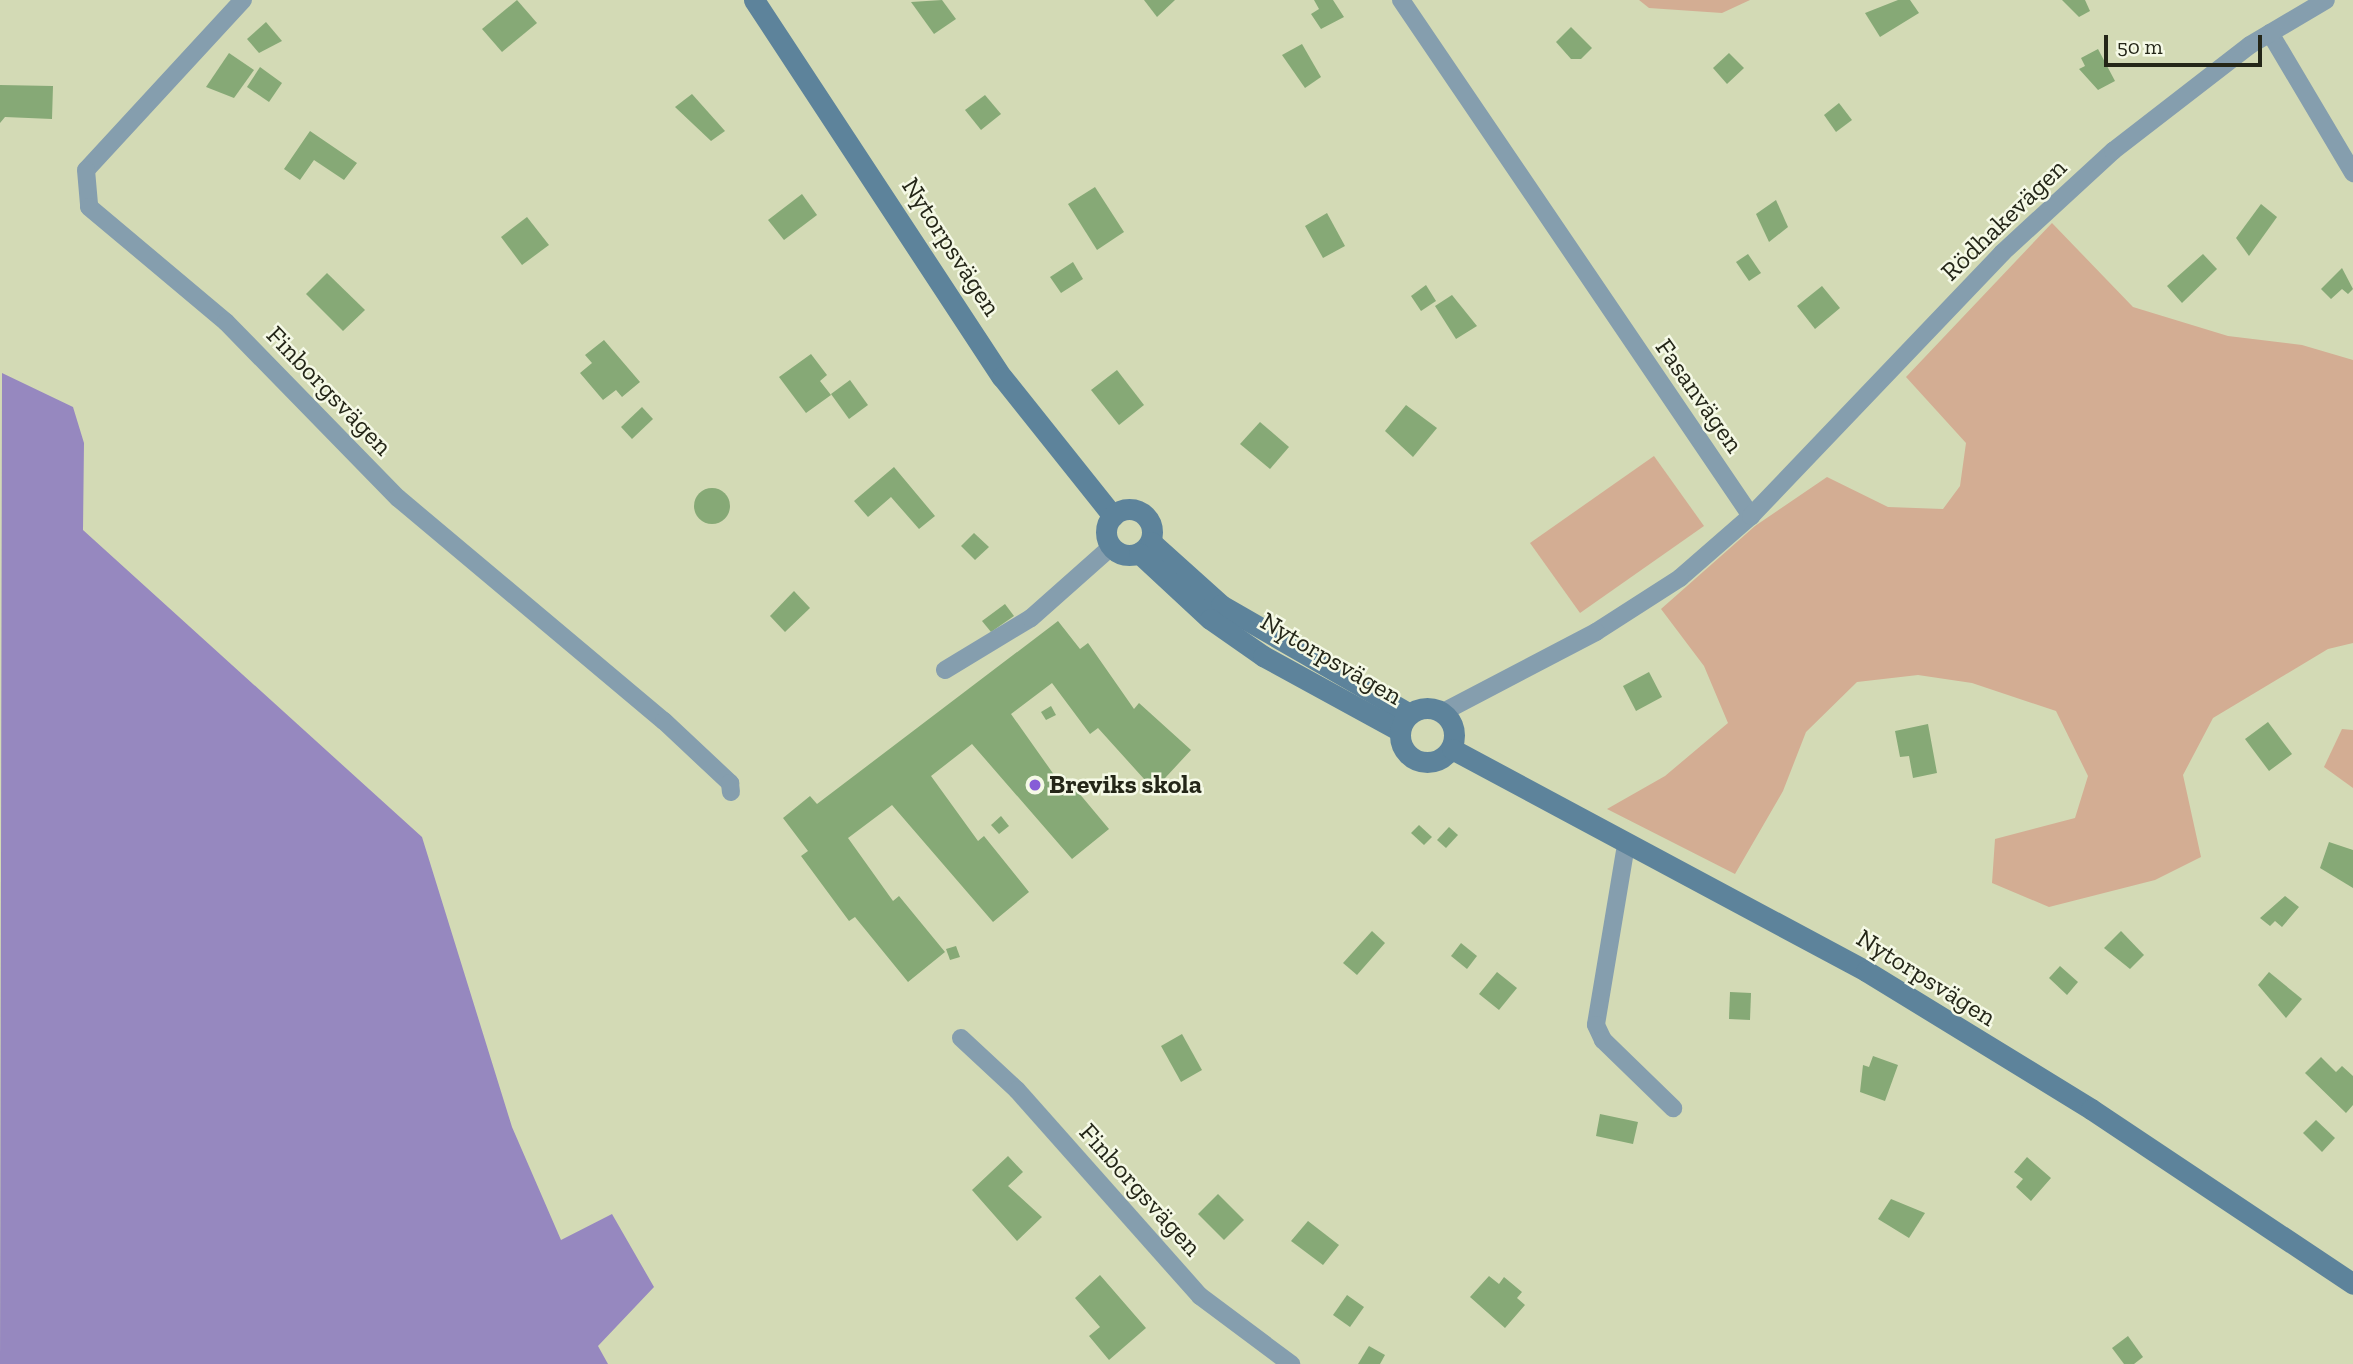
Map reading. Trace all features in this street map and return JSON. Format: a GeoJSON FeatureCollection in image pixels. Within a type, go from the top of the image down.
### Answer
{"type":"FeatureCollection","features":[{"type":"Feature","properties":{"kind":"street","name":"Finborgsvägen"},"geometry":{"type":"LineString","coordinates":[[243,0],[86,170],[89,207],[226,322],[398,498],[664,721],[730,783],[730,792]]}},
{"type":"Feature","properties":{"kind":"street","name":"Nytorpsvägen"},"geometry":{"type":"LineString","coordinates":[[754,0],[1002,377],[1113,516]]}},
{"type":"Feature","properties":{"kind":"street","name":"Fasanvägen"},"geometry":{"type":"LineString","coordinates":[[1401,0],[1751,516]]}},
{"type":"Feature","properties":{"kind":"street","name":"Rödhakevägen"},"geometry":{"type":"LineString","coordinates":[[1751,516],[2002,253],[2175,98],[2270,33],[2326,0]]}},
{"type":"Feature","properties":{"kind":"street"},"geometry":{"type":"LineString","coordinates":[[2270,33],[2353,173]]}},
{"type":"Feature","properties":{"kind":"street"},"geometry":{"type":"LineString","coordinates":[[1141,512],[1152,525],[1145,548],[1123,555],[1111,547],[1106,534],[1113,516],[1141,512]]}},
{"type":"Feature","properties":{"kind":"street"},"geometry":{"type":"LineString","coordinates":[[1443,712],[1597,632],[1680,578],[1751,516]]}},
{"type":"Feature","properties":{"kind":"street"},"geometry":{"type":"LineString","coordinates":[[945,670],[1031,618],[1111,547]]}},
{"type":"Feature","properties":{"kind":"street","name":"Nytorpsvägen"},"geometry":{"type":"LineString","coordinates":[[1145,548],[1210,619],[1263,656],[1405,722]]}},
{"type":"Feature","properties":{"kind":"street"},"geometry":{"type":"LineString","coordinates":[[1429,708],[1443,712],[1455,730],[1452,749],[1441,760],[1422,762],[1406,754],[1405,722],[1429,708]]}},
{"type":"Feature","properties":{"kind":"street","name":"Nytorpsvägen"},"geometry":{"type":"LineString","coordinates":[[1452,749],[1626,845],[1866,971],[2091,1109],[2353,1284]]}},
{"type":"Feature","properties":{"kind":"street"},"geometry":{"type":"LineString","coordinates":[[1626,845],[1596,1025],[1603,1040],[1673,1108]]}},
{"type":"Feature","properties":{"kind":"street","name":"Finborgsvägen"},"geometry":{"type":"LineString","coordinates":[[961,1038],[1017,1090],[1200,1296],[1291,1364]]}},
{"type":"Feature","properties":{"kind":"shaded area"},"geometry":{"type":"Polygon","coordinates":[[[1639,0],[1750,0],[1722,13],[1649,8],[1639,0]]]}},
{"type":"Feature","properties":{"kind":"shaded area"},"geometry":{"type":"Polygon","coordinates":[[[2052,223],[2133,307],[2228,336],[2302,345],[2353,360],[2353,643],[2328,649],[2213,718],[2183,775],[2201,857],[2155,880],[2049,907],[1992,883],[1995,839],[2075,818],[2088,776],[2056,711],[1972,683],[1918,675],[1857,682],[1806,732],[1783,791],[1735,874],[1607,809],[1665,776],[1728,723],[1704,666],[1661,609],[1755,526],[1827,477],[1888,507],[1943,509],[1960,486],[1966,443],[1906,377],[2052,223]]]}},
{"type":"Feature","properties":{"kind":"shaded area"},"geometry":{"type":"Polygon","coordinates":[[[2,373],[73,407],[84,443],[83,530],[422,837],[512,1127],[561,1240],[612,1214],[654,1287],[598,1346],[608,1364],[0,1364],[2,373]]]}},
{"type":"Feature","properties":{"kind":"shaded area"},"geometry":{"type":"Polygon","coordinates":[[[1654,456],[1704,526],[1580,613],[1530,543],[1654,456]]]}},
{"type":"Feature","properties":{"kind":"shaded area"},"geometry":{"type":"Polygon","coordinates":[[[2342,729],[2353,730],[2353,788],[2324,767],[2342,729]]]}},
{"type":"Feature","properties":{"kind":"building"},"geometry":{"type":"Polygon","coordinates":[[[517,0],[537,23],[502,52],[482,29],[517,0]]]}},
{"type":"Feature","properties":{"kind":"building"},"geometry":{"type":"Polygon","coordinates":[[[942,0],[956,19],[934,34],[911,2],[942,0]]]}},
{"type":"Feature","properties":{"kind":"building"},"geometry":{"type":"Polygon","coordinates":[[[1144,0],[1175,0],[1157,17],[1144,0]]]}},
{"type":"Feature","properties":{"kind":"building"},"geometry":{"type":"Polygon","coordinates":[[[1314,0],[1333,0],[1344,17],[1321,29],[1311,14],[1319,9],[1314,0]]]}},
{"type":"Feature","properties":{"kind":"building"},"geometry":{"type":"Polygon","coordinates":[[[1898,0],[1910,0],[1919,13],[1880,37],[1865,13],[1898,0]]]}},
{"type":"Feature","properties":{"kind":"building"},"geometry":{"type":"Polygon","coordinates":[[[2062,0],[2085,0],[2090,11],[2079,17],[2062,0]]]}},
{"type":"Feature","properties":{"kind":"building"},"geometry":{"type":"Polygon","coordinates":[[[266,22],[282,41],[259,53],[247,39],[266,22]]]}},
{"type":"Feature","properties":{"kind":"building"},"geometry":{"type":"Polygon","coordinates":[[[1571,27],[1592,48],[1581,59],[1571,59],[1556,42],[1571,27]]]}},
{"type":"Feature","properties":{"kind":"building"},"geometry":{"type":"Polygon","coordinates":[[[1302,44],[1321,77],[1305,88],[1282,55],[1302,44]]]}},
{"type":"Feature","properties":{"kind":"building"},"geometry":{"type":"Polygon","coordinates":[[[2098,49],[2115,81],[2098,90],[2079,69],[2085,66],[2081,58],[2098,49]]]}},
{"type":"Feature","properties":{"kind":"building"},"geometry":{"type":"Polygon","coordinates":[[[229,53],[254,70],[234,98],[206,87],[229,53]]]}},
{"type":"Feature","properties":{"kind":"building"},"geometry":{"type":"Polygon","coordinates":[[[1729,53],[1744,68],[1727,84],[1713,68],[1729,53]]]}},
{"type":"Feature","properties":{"kind":"building"},"geometry":{"type":"Polygon","coordinates":[[[260,67],[282,83],[269,102],[247,87],[260,67]]]}},
{"type":"Feature","properties":{"kind":"building"},"geometry":{"type":"Polygon","coordinates":[[[0,85],[53,86],[52,119],[5,117],[0,123],[0,85]]]}},
{"type":"Feature","properties":{"kind":"building"},"geometry":{"type":"Polygon","coordinates":[[[692,94],[725,131],[711,141],[675,107],[692,94]]]}},
{"type":"Feature","properties":{"kind":"building"},"geometry":{"type":"Polygon","coordinates":[[[985,95],[1001,114],[981,130],[965,110],[985,95]]]}},
{"type":"Feature","properties":{"kind":"building"},"geometry":{"type":"Polygon","coordinates":[[[1839,103],[1852,120],[1836,132],[1824,115],[1839,103]]]}},
{"type":"Feature","properties":{"kind":"building"},"geometry":{"type":"Polygon","coordinates":[[[310,131],[357,163],[344,180],[314,160],[300,180],[284,169],[310,131]]]}},
{"type":"Feature","properties":{"kind":"building"},"geometry":{"type":"Polygon","coordinates":[[[1095,187],[1124,232],[1097,250],[1068,204],[1095,187]]]}},
{"type":"Feature","properties":{"kind":"building"},"geometry":{"type":"Polygon","coordinates":[[[802,194],[817,215],[784,240],[768,220],[802,194]]]}},
{"type":"Feature","properties":{"kind":"building"},"geometry":{"type":"Polygon","coordinates":[[[1776,200],[1788,227],[1769,242],[1756,214],[1776,200]]]}},
{"type":"Feature","properties":{"kind":"building"},"geometry":{"type":"Polygon","coordinates":[[[2261,204],[2277,217],[2249,256],[2236,238],[2261,204]]]}},
{"type":"Feature","properties":{"kind":"building"},"geometry":{"type":"Polygon","coordinates":[[[1327,213],[1345,246],[1323,258],[1305,226],[1327,213]]]}},
{"type":"Feature","properties":{"kind":"building"},"geometry":{"type":"Polygon","coordinates":[[[527,217],[549,245],[522,265],[501,237],[527,217]]]}},
{"type":"Feature","properties":{"kind":"building"},"geometry":{"type":"Polygon","coordinates":[[[1748,254],[1761,273],[1749,281],[1736,262],[1748,254]]]}},
{"type":"Feature","properties":{"kind":"building"},"geometry":{"type":"Polygon","coordinates":[[[2203,254],[2217,269],[2182,303],[2167,286],[2203,254]]]}},
{"type":"Feature","properties":{"kind":"building"},"geometry":{"type":"Polygon","coordinates":[[[1073,262],[1083,279],[1061,293],[1050,277],[1073,262]]]}},
{"type":"Feature","properties":{"kind":"building"},"geometry":{"type":"Polygon","coordinates":[[[2342,268],[2353,289],[2348,294],[2342,289],[2331,299],[2321,289],[2342,268]]]}},
{"type":"Feature","properties":{"kind":"building"},"geometry":{"type":"Polygon","coordinates":[[[327,273],[365,310],[343,331],[306,294],[327,273]]]}},
{"type":"Feature","properties":{"kind":"building"},"geometry":{"type":"Polygon","coordinates":[[[1426,285],[1436,301],[1421,311],[1411,296],[1426,285]]]}},
{"type":"Feature","properties":{"kind":"building"},"geometry":{"type":"Polygon","coordinates":[[[1822,286],[1840,308],[1815,329],[1797,306],[1822,286]]]}},
{"type":"Feature","properties":{"kind":"building"},"geometry":{"type":"Polygon","coordinates":[[[1452,295],[1477,326],[1456,339],[1435,306],[1452,295]]]}},
{"type":"Feature","properties":{"kind":"building"},"geometry":{"type":"Polygon","coordinates":[[[604,340],[640,382],[622,397],[616,390],[603,400],[580,373],[592,363],[585,355],[604,340]]]}},
{"type":"Feature","properties":{"kind":"building"},"geometry":{"type":"Polygon","coordinates":[[[811,354],[827,375],[820,381],[831,395],[806,413],[779,377],[811,354]]]}},
{"type":"Feature","properties":{"kind":"building"},"geometry":{"type":"Polygon","coordinates":[[[1117,370],[1144,405],[1119,425],[1091,390],[1117,370]]]}},
{"type":"Feature","properties":{"kind":"building"},"geometry":{"type":"Polygon","coordinates":[[[850,380],[868,405],[849,419],[831,394],[850,380]]]}},
{"type":"Feature","properties":{"kind":"building"},"geometry":{"type":"Polygon","coordinates":[[[1406,405],[1437,428],[1413,457],[1385,431],[1406,405]]]}},
{"type":"Feature","properties":{"kind":"building"},"geometry":{"type":"Polygon","coordinates":[[[642,407],[653,419],[632,439],[621,427],[642,407]]]}},
{"type":"Feature","properties":{"kind":"building"},"geometry":{"type":"Polygon","coordinates":[[[1260,422],[1289,447],[1270,469],[1240,444],[1260,422]]]}},
{"type":"Feature","properties":{"kind":"building"},"geometry":{"type":"Polygon","coordinates":[[[894,467],[935,516],[919,529],[891,497],[868,517],[854,501],[894,467]]]}},
{"type":"Feature","properties":{"kind":"building"},"geometry":{"type":"Polygon","coordinates":[[[712,488],[725,493],[730,506],[725,519],[712,524],[699,519],[694,506],[699,493],[712,488]]]}},
{"type":"Feature","properties":{"kind":"building"},"geometry":{"type":"Polygon","coordinates":[[[974,533],[989,547],[975,560],[961,546],[974,533]]]}},
{"type":"Feature","properties":{"kind":"building"},"geometry":{"type":"Polygon","coordinates":[[[794,591],[810,608],[785,632],[770,616],[794,591]]]}},
{"type":"Feature","properties":{"kind":"building"},"geometry":{"type":"Polygon","coordinates":[[[1005,604],[1014,616],[991,632],[982,621],[1005,604]]]}},
{"type":"Feature","properties":{"kind":"building"},"geometry":{"type":"Polygon","coordinates":[[[1058,621],[1080,649],[1088,643],[1134,709],[1139,703],[1191,750],[1154,790],[1098,728],[1090,734],[1052,683],[1011,714],[1057,779],[1063,774],[1109,829],[1072,859],[972,744],[931,776],[978,841],[984,836],[1029,892],[993,922],[892,805],[848,838],[893,901],[899,896],[945,952],[908,982],[855,917],[849,921],[801,856],[808,851],[783,818],[810,796],[817,804],[1058,621]]]}},
{"type":"Feature","properties":{"kind":"building"},"geometry":{"type":"Polygon","coordinates":[[[1649,672],[1662,697],[1636,711],[1623,686],[1649,672]]]}},
{"type":"Feature","properties":{"kind":"building"},"geometry":{"type":"Polygon","coordinates":[[[1051,706],[1056,715],[1046,720],[1041,712],[1051,706]]]}},
{"type":"Feature","properties":{"kind":"building"},"geometry":{"type":"Polygon","coordinates":[[[2268,722],[2292,754],[2269,771],[2245,739],[2268,722]]]}},
{"type":"Feature","properties":{"kind":"building"},"geometry":{"type":"Polygon","coordinates":[[[1928,724],[1937,773],[1913,778],[1909,756],[1900,757],[1895,731],[1928,724]]]}},
{"type":"Feature","properties":{"kind":"building"},"geometry":{"type":"Polygon","coordinates":[[[1001,816],[1009,826],[999,834],[991,825],[1001,816]]]}},
{"type":"Feature","properties":{"kind":"building"},"geometry":{"type":"Polygon","coordinates":[[[1419,825],[1432,837],[1424,845],[1411,833],[1419,825]]]}},
{"type":"Feature","properties":{"kind":"building"},"geometry":{"type":"Polygon","coordinates":[[[1449,827],[1458,835],[1446,848],[1437,840],[1449,827]]]}},
{"type":"Feature","properties":{"kind":"building"},"geometry":{"type":"Polygon","coordinates":[[[2329,842],[2353,850],[2353,888],[2320,868],[2329,842]]]}},
{"type":"Feature","properties":{"kind":"building"},"geometry":{"type":"Polygon","coordinates":[[[2285,896],[2299,907],[2282,927],[2275,921],[2270,926],[2260,918],[2285,896]]]}},
{"type":"Feature","properties":{"kind":"building"},"geometry":{"type":"Polygon","coordinates":[[[1372,931],[1385,943],[1357,975],[1343,963],[1372,931]]]}},
{"type":"Feature","properties":{"kind":"building"},"geometry":{"type":"Polygon","coordinates":[[[2121,931],[2144,955],[2130,969],[2104,948],[2121,931]]]}},
{"type":"Feature","properties":{"kind":"building"},"geometry":{"type":"Polygon","coordinates":[[[1461,943],[1477,956],[1467,969],[1451,956],[1461,943]]]}},
{"type":"Feature","properties":{"kind":"building"},"geometry":{"type":"Polygon","coordinates":[[[956,946],[960,957],[950,960],[946,949],[956,946]]]}},
{"type":"Feature","properties":{"kind":"building"},"geometry":{"type":"Polygon","coordinates":[[[2060,966],[2078,982],[2067,995],[2049,978],[2060,966]]]}},
{"type":"Feature","properties":{"kind":"building"},"geometry":{"type":"Polygon","coordinates":[[[1497,972],[1517,988],[1499,1010],[1479,994],[1497,972]]]}},
{"type":"Feature","properties":{"kind":"building"},"geometry":{"type":"Polygon","coordinates":[[[2269,972],[2302,999],[2286,1018],[2258,985],[2269,972]]]}},
{"type":"Feature","properties":{"kind":"building"},"geometry":{"type":"Polygon","coordinates":[[[1730,992],[1751,993],[1750,1020],[1729,1019],[1730,992]]]}},
{"type":"Feature","properties":{"kind":"building"},"geometry":{"type":"Polygon","coordinates":[[[1182,1034],[1202,1070],[1181,1082],[1161,1046],[1182,1034]]]}},
{"type":"Feature","properties":{"kind":"building"},"geometry":{"type":"Polygon","coordinates":[[[1873,1056],[1898,1065],[1885,1101],[1860,1092],[1863,1065],[1869,1067],[1873,1056]]]}},
{"type":"Feature","properties":{"kind":"building"},"geometry":{"type":"Polygon","coordinates":[[[2321,1057],[2336,1072],[2342,1066],[2353,1076],[2353,1105],[2346,1113],[2305,1073],[2321,1057]]]}},
{"type":"Feature","properties":{"kind":"building"},"geometry":{"type":"Polygon","coordinates":[[[1600,1114],[1638,1122],[1633,1144],[1596,1136],[1600,1114]]]}},
{"type":"Feature","properties":{"kind":"building"},"geometry":{"type":"Polygon","coordinates":[[[2316,1120],[2335,1138],[2322,1152],[2303,1133],[2316,1120]]]}},
{"type":"Feature","properties":{"kind":"building"},"geometry":{"type":"Polygon","coordinates":[[[1008,1156],[1023,1172],[1008,1186],[1042,1217],[1017,1241],[972,1190],[1008,1156]]]}},
{"type":"Feature","properties":{"kind":"building"},"geometry":{"type":"Polygon","coordinates":[[[2027,1157],[2051,1178],[2031,1201],[2016,1187],[2023,1179],[2014,1172],[2027,1157]]]}},
{"type":"Feature","properties":{"kind":"building"},"geometry":{"type":"Polygon","coordinates":[[[1218,1194],[1244,1220],[1224,1240],[1198,1214],[1218,1194]]]}},
{"type":"Feature","properties":{"kind":"building"},"geometry":{"type":"Polygon","coordinates":[[[1891,1199],[1925,1213],[1909,1238],[1878,1219],[1891,1199]]]}},
{"type":"Feature","properties":{"kind":"building"},"geometry":{"type":"Polygon","coordinates":[[[1308,1221],[1339,1245],[1323,1265],[1291,1241],[1308,1221]]]}},
{"type":"Feature","properties":{"kind":"building"},"geometry":{"type":"Polygon","coordinates":[[[1100,1275],[1146,1328],[1109,1360],[1089,1336],[1100,1327],[1075,1298],[1100,1275]]]}},
{"type":"Feature","properties":{"kind":"building"},"geometry":{"type":"Polygon","coordinates":[[[1489,1276],[1499,1284],[1504,1277],[1522,1292],[1517,1298],[1525,1305],[1505,1328],[1470,1297],[1489,1276]]]}},
{"type":"Feature","properties":{"kind":"building"},"geometry":{"type":"Polygon","coordinates":[[[1347,1295],[1364,1307],[1350,1327],[1333,1315],[1347,1295]]]}},
{"type":"Feature","properties":{"kind":"building"},"geometry":{"type":"Polygon","coordinates":[[[2128,1336],[2143,1357],[2134,1364],[2124,1364],[2112,1348],[2128,1336]]]}},
{"type":"Feature","properties":{"kind":"building"},"geometry":{"type":"Polygon","coordinates":[[[1369,1346],[1385,1355],[1380,1364],[1358,1364],[1369,1346]]]}},
{"type":"Feature","properties":{"kind":"place","name":"Breviks skola"},"geometry":{"type":"Point","coordinates":[1035,785]}}]}
